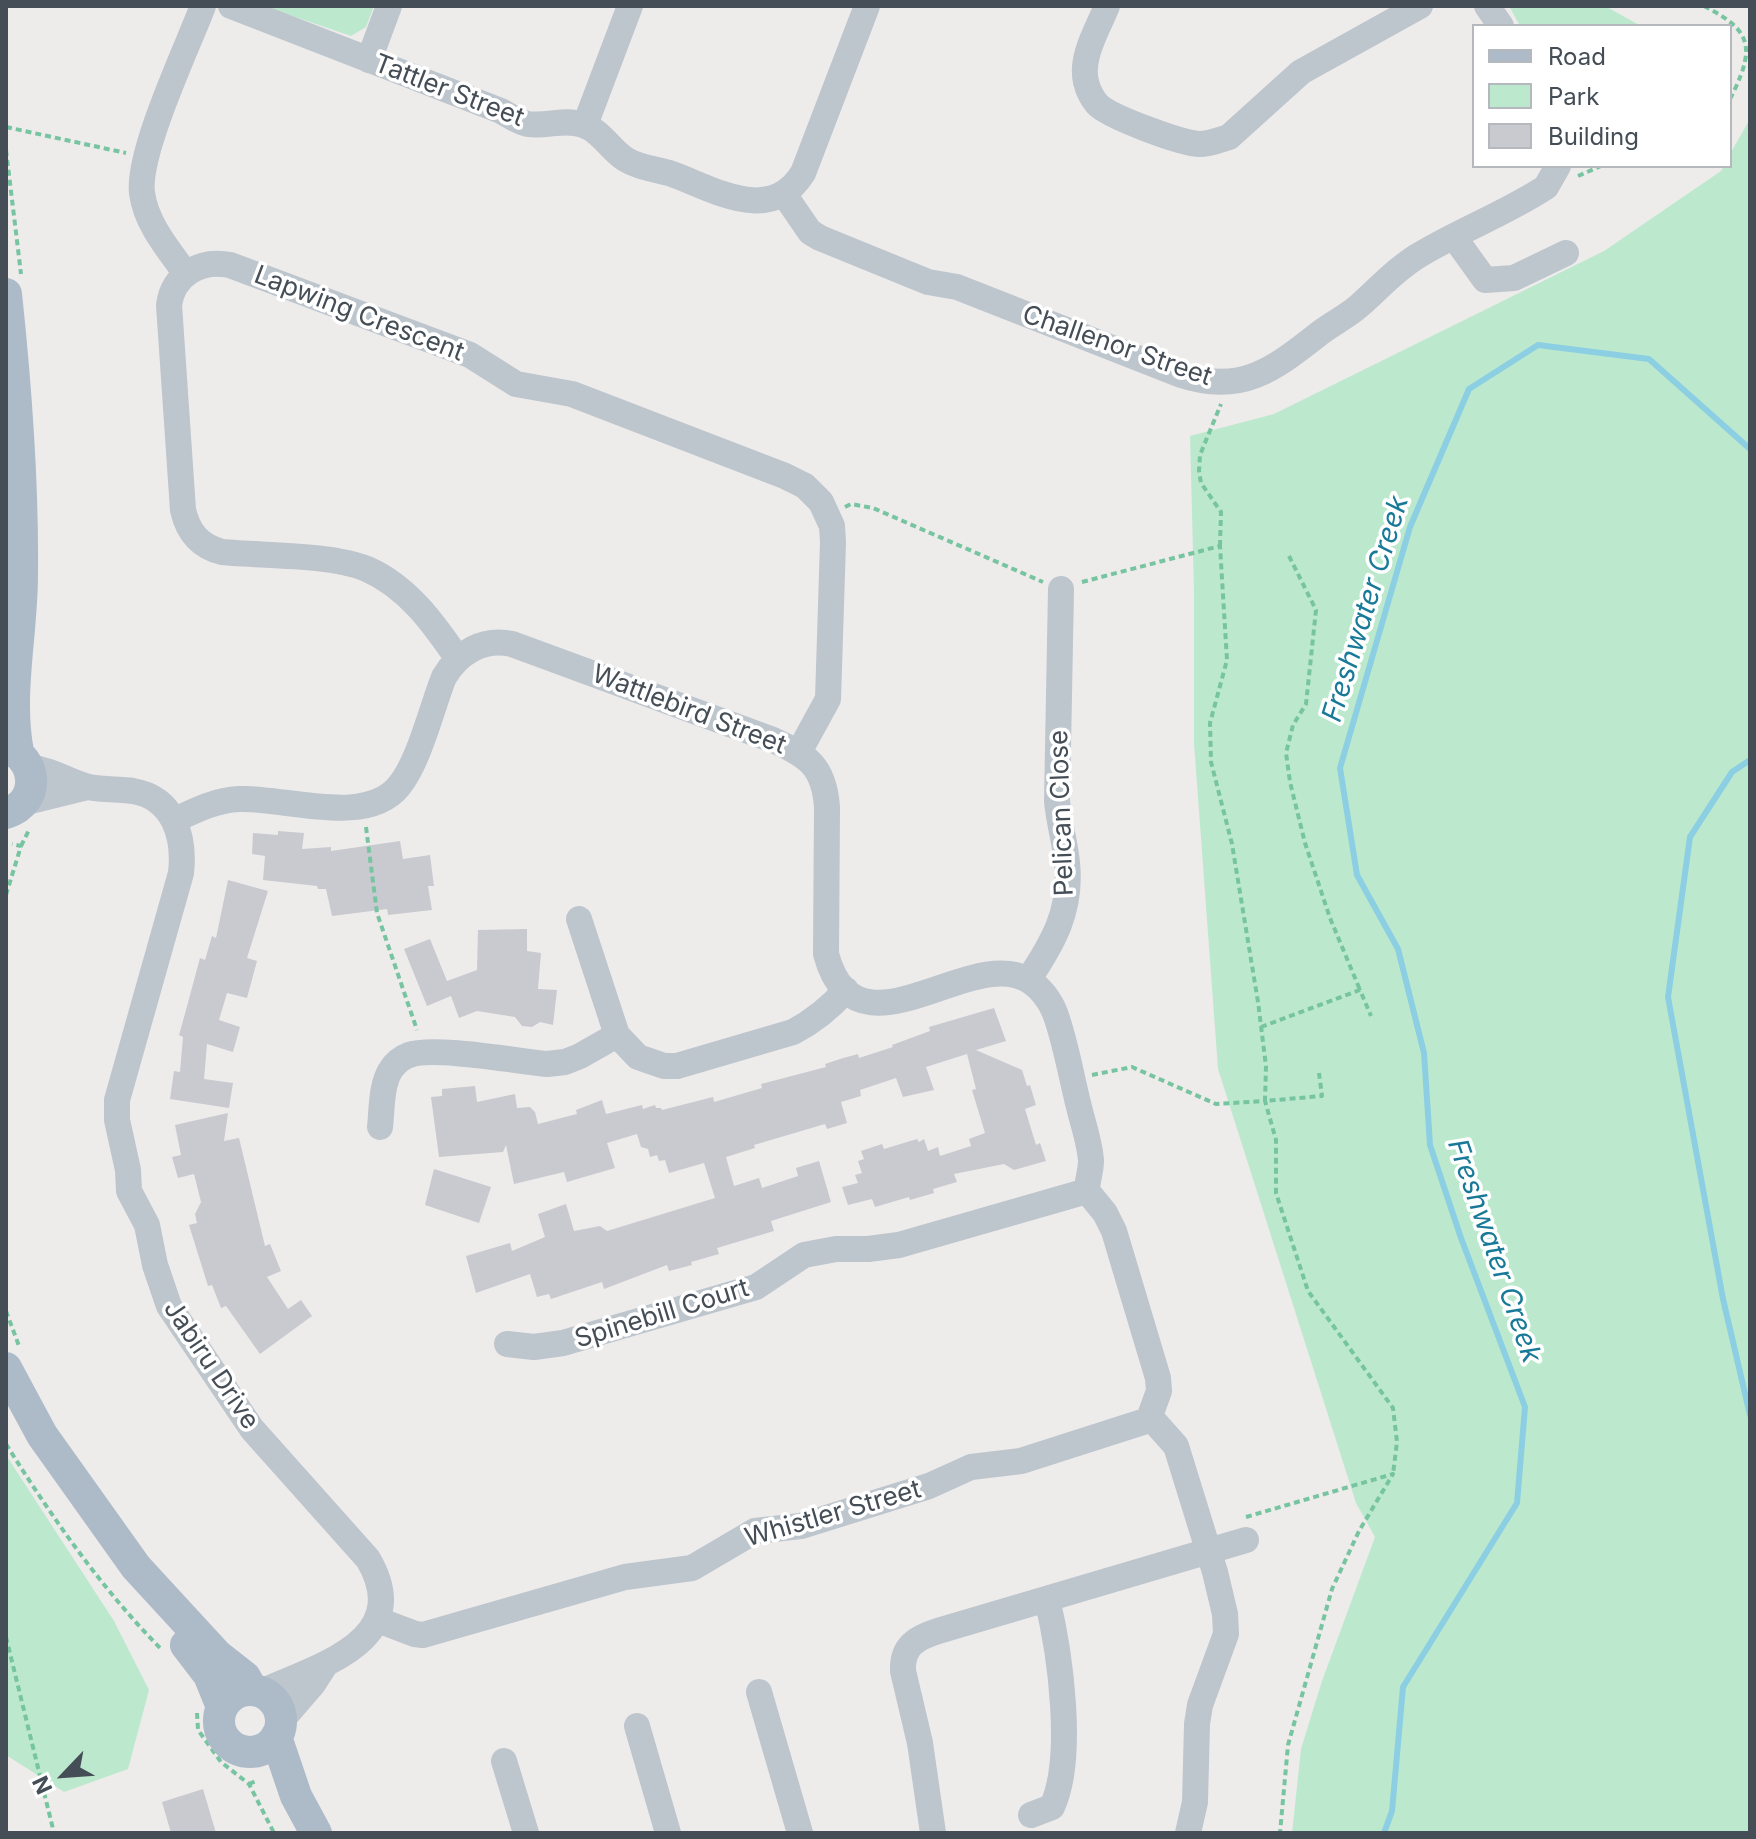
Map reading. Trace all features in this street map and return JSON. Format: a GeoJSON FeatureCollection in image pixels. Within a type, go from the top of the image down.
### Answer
{"type":"FeatureCollection","features":[{"type":"Feature","properties":{"kind":"main road"},"geometry":{"type":"LineString","coordinates":[[6,294],[22,506],[21,623],[13,711],[18,756],[32,787],[12,821]]}},
{"type":"Feature","properties":{"kind":"main road"},"geometry":{"type":"LineString","coordinates":[[6,1368],[42,1435],[136,1567],[217,1655],[275,1703],[278,1729],[296,1796],[316,1833]]}},
{"type":"Feature","properties":{"kind":"main road"},"geometry":{"type":"LineString","coordinates":[[6,1404],[105,1553],[142,1599],[205,1667],[210,1707],[224,1737],[252,1766],[296,1833]]}},
{"type":"Feature","properties":{"kind":"main road"},"geometry":{"type":"LineString","coordinates":[[210,1707],[234,1694],[257,1691]]}},
{"type":"Feature","properties":{"kind":"main road"},"geometry":{"type":"LineString","coordinates":[[252,1766],[278,1729]]}},
{"type":"Feature","properties":{"kind":"street"},"geometry":{"type":"LineString","coordinates":[[18,756],[88,787],[135,791],[163,806],[175,820],[210,804],[243,799],[363,807],[393,793],[405,777],[444,677],[458,659],[421,609],[368,569],[341,562],[222,552],[203,545],[185,521],[169,305],[173,288],[186,274],[148,215],[141,178],[148,149],[203,6]]}},
{"type":"Feature","properties":{"kind":"street","name":"Tattler Street"},"geometry":{"type":"LineString","coordinates":[[231,6],[501,111],[518,121],[585,125]]}},
{"type":"Feature","properties":{"kind":"street"},"geometry":{"type":"LineString","coordinates":[[369,60],[389,6]]}},
{"type":"Feature","properties":{"kind":"street"},"geometry":{"type":"LineString","coordinates":[[630,6],[585,125],[626,160],[749,201],[761,202],[784,194],[803,173],[867,6]]}},
{"type":"Feature","properties":{"kind":"street"},"geometry":{"type":"LineString","coordinates":[[1107,6],[1085,65],[1086,80],[1099,106],[1180,141],[1199,144],[1229,137],[1301,72],[1420,6]]}},
{"type":"Feature","properties":{"kind":"street"},"geometry":{"type":"LineString","coordinates":[[1487,6],[1500,24]]}},
{"type":"Feature","properties":{"kind":"street","name":"Challenor Street"},"geometry":{"type":"LineString","coordinates":[[784,194],[810,232],[820,238],[928,282],[957,287],[1181,375],[1221,384],[1264,373],[1284,361],[1360,306],[1391,273],[1546,187],[1557,168]]}},
{"type":"Feature","properties":{"kind":"street"},"geometry":{"type":"LineString","coordinates":[[1454,237],[1485,280],[1514,278],[1566,253]]}},
{"type":"Feature","properties":{"kind":"street","name":"Lapwing Crescent"},"geometry":{"type":"LineString","coordinates":[[186,274],[204,264],[218,262],[258,275],[470,355],[516,384],[572,394],[785,476],[805,486],[828,514]]}},
{"type":"Feature","properties":{"kind":"street"},"geometry":{"type":"LineString","coordinates":[[799,752],[821,715],[830,684],[833,542],[828,514]]}},
{"type":"Feature","properties":{"kind":"street","name":"Pelican Close"},"geometry":{"type":"LineString","coordinates":[[1028,980],[1061,926],[1067,903],[1067,859],[1059,829],[1057,801],[1061,589]]}},
{"type":"Feature","properties":{"kind":"street","name":"Wattlebird Street"},"geometry":{"type":"LineString","coordinates":[[458,659],[488,642],[524,646],[799,752],[815,767],[826,792],[826,954],[833,974],[846,990]]}},
{"type":"Feature","properties":{"kind":"street"},"geometry":{"type":"LineString","coordinates":[[12,821],[88,787]]}},
{"type":"Feature","properties":{"kind":"street","name":"Jabiru Drive"},"geometry":{"type":"LineString","coordinates":[[175,820],[183,850],[181,873],[117,1100],[117,1120],[128,1170],[129,1191],[147,1225],[158,1279],[169,1306],[252,1429],[368,1559],[382,1594],[378,1620]]}},
{"type":"Feature","properties":{"kind":"street"},"geometry":{"type":"LineString","coordinates":[[579,919],[617,1035],[638,1057],[664,1066],[677,1066],[793,1032],[820,1016],[846,990],[864,1000],[886,1003],[995,973],[1028,980],[1040,990],[1055,1013],[1091,1158],[1087,1191],[1105,1213],[1114,1231],[1153,1363],[1159,1391],[1152,1419],[1176,1446],[1225,1614],[1226,1634],[1200,1705],[1195,1802],[1188,1833]]}},
{"type":"Feature","properties":{"kind":"street"},"geometry":{"type":"LineString","coordinates":[[380,1127],[385,1085],[390,1071],[407,1055],[420,1053],[556,1063],[580,1056],[617,1035]]}},
{"type":"Feature","properties":{"kind":"street","name":"Spinebill Court"},"geometry":{"type":"LineString","coordinates":[[507,1344],[534,1347],[563,1343],[756,1287],[804,1255],[836,1249],[899,1245],[1087,1191]]}},
{"type":"Feature","properties":{"kind":"street","name":"Whistler Street"},"geometry":{"type":"LineString","coordinates":[[378,1620],[423,1635],[625,1577],[647,1572],[680,1571],[706,1561],[755,1531],[801,1526],[929,1486],[971,1467],[1021,1461],[1152,1419]]}},
{"type":"Feature","properties":{"kind":"street"},"geometry":{"type":"LineString","coordinates":[[933,1833],[920,1743],[903,1671],[906,1651],[920,1637],[1246,1540]]}},
{"type":"Feature","properties":{"kind":"street"},"geometry":{"type":"LineString","coordinates":[[1031,1815],[1052,1807],[1061,1777],[1063,1714],[1059,1657],[1047,1599]]}},
{"type":"Feature","properties":{"kind":"street"},"geometry":{"type":"LineString","coordinates":[[257,1691],[324,1667],[359,1643],[378,1620]]}},
{"type":"Feature","properties":{"kind":"street"},"geometry":{"type":"LineString","coordinates":[[278,1729],[324,1667]]}},
{"type":"Feature","properties":{"kind":"street"},"geometry":{"type":"LineString","coordinates":[[759,1692],[800,1833]]}},
{"type":"Feature","properties":{"kind":"street"},"geometry":{"type":"LineString","coordinates":[[637,1726],[668,1833]]}},
{"type":"Feature","properties":{"kind":"street"},"geometry":{"type":"LineString","coordinates":[[504,1761],[526,1833]]}},
{"type":"Feature","properties":{"kind":"path"},"geometry":{"type":"LineString","coordinates":[[1704,6],[1737,24],[1746,40],[1749,57],[1745,71],[1732,92]]}},
{"type":"Feature","properties":{"kind":"path"},"geometry":{"type":"LineString","coordinates":[[6,127],[122,154],[148,149]]}},
{"type":"Feature","properties":{"kind":"path"},"geometry":{"type":"LineString","coordinates":[[1221,384],[1222,401],[1200,455],[1199,471],[1201,483],[1221,512],[1227,660],[1210,723],[1211,762],[1232,844],[1261,1027],[1266,1066],[1265,1101],[1276,1140],[1276,1193],[1308,1291],[1393,1408],[1397,1442],[1393,1474],[1359,1531],[1332,1589],[1288,1745],[1280,1833]]}},
{"type":"Feature","properties":{"kind":"path"},"geometry":{"type":"LineString","coordinates":[[828,514],[851,504],[873,508],[1061,589],[1220,546]]}},
{"type":"Feature","properties":{"kind":"path"},"geometry":{"type":"LineString","coordinates":[[1289,556],[1316,610],[1306,704],[1293,725],[1286,753],[1290,782],[1330,918],[1371,1016]]}},
{"type":"Feature","properties":{"kind":"path"},"geometry":{"type":"LineString","coordinates":[[363,807],[377,913],[415,1020],[420,1053]]}},
{"type":"Feature","properties":{"kind":"path"},"geometry":{"type":"LineString","coordinates":[[6,895],[21,846],[12,821]]}},
{"type":"Feature","properties":{"kind":"path"},"geometry":{"type":"LineString","coordinates":[[1261,1027],[1360,990]]}},
{"type":"Feature","properties":{"kind":"path"},"geometry":{"type":"LineString","coordinates":[[1072,1079],[1132,1067],[1216,1104],[1322,1096],[1319,1073]]}},
{"type":"Feature","properties":{"kind":"path"},"geometry":{"type":"LineString","coordinates":[[6,1444],[99,1578],[126,1613],[167,1655]]}},
{"type":"Feature","properties":{"kind":"path"},"geometry":{"type":"LineString","coordinates":[[1201,1526],[1222,1524],[1393,1474]]}},
{"type":"Feature","properties":{"kind":"path"},"geometry":{"type":"LineString","coordinates":[[6,1637],[54,1833]]}},
{"type":"Feature","properties":{"kind":"path"},"geometry":{"type":"LineString","coordinates":[[210,1707],[198,1730],[221,1762],[249,1784],[274,1833]]}},
{"type":"Feature","properties":{"kind":"path"},"geometry":{"type":"LineString","coordinates":[[249,1784],[252,1766]]}},
{"type":"Feature","properties":{"kind":"green space"},"geometry":{"type":"Polygon","coordinates":[[[263,6],[374,6],[366,27],[351,36],[263,6]]]}},
{"type":"Feature","properties":{"kind":"green space"},"geometry":{"type":"Polygon","coordinates":[[[1509,6],[1605,6],[1637,24],[1519,24],[1509,6]]]}},
{"type":"Feature","properties":{"kind":"green space"},"geometry":{"type":"Polygon","coordinates":[[[1750,119],[1750,1833],[1292,1833],[1301,1749],[1322,1681],[1375,1537],[1356,1503],[1218,1069],[1194,743],[1190,436],[1274,414],[1604,251],[1723,168],[1732,168],[1732,150],[1750,119]]]}},
{"type":"Feature","properties":{"kind":"green space"},"geometry":{"type":"Polygon","coordinates":[[[6,1455],[114,1621],[149,1690],[128,1769],[64,1792],[6,1755],[6,1455]]]}},
{"type":"Feature","properties":{"kind":"building"},"geometry":{"type":"Polygon","coordinates":[[[278,831],[304,833],[302,849],[331,847],[331,851],[400,841],[403,859],[430,855],[434,886],[428,886],[432,910],[388,915],[387,909],[332,916],[326,889],[263,880],[265,856],[252,854],[253,833],[278,835],[278,831]]]}},
{"type":"Feature","properties":{"kind":"building"},"geometry":{"type":"Polygon","coordinates":[[[228,880],[268,891],[247,958],[257,961],[247,998],[227,993],[219,1020],[240,1027],[233,1052],[207,1044],[204,1079],[233,1083],[229,1108],[170,1099],[174,1071],[180,1072],[183,1037],[179,1035],[200,958],[205,960],[212,936],[216,938],[228,880]]]}},
{"type":"Feature","properties":{"kind":"building"},"geometry":{"type":"Polygon","coordinates":[[[527,929],[527,951],[541,953],[538,989],[557,990],[553,1025],[540,1022],[532,1027],[522,1026],[515,1017],[477,1011],[459,1018],[451,996],[427,1006],[404,949],[430,939],[447,981],[477,970],[478,930],[527,929]]]}},
{"type":"Feature","properties":{"kind":"building"},"geometry":{"type":"Polygon","coordinates":[[[994,1008],[1006,1041],[976,1050],[1022,1070],[1036,1105],[1025,1109],[1036,1145],[1040,1143],[1046,1161],[1014,1170],[1004,1164],[954,1174],[957,1182],[910,1200],[909,1197],[875,1207],[872,1199],[848,1205],[842,1187],[858,1183],[855,1175],[862,1173],[858,1161],[864,1159],[861,1151],[882,1144],[884,1149],[924,1139],[928,1151],[938,1147],[940,1156],[971,1146],[969,1139],[985,1133],[972,1090],[976,1089],[967,1054],[926,1067],[934,1090],[903,1097],[896,1078],[860,1090],[861,1096],[841,1102],[847,1123],[827,1129],[825,1124],[754,1145],[755,1148],[726,1157],[734,1186],[759,1178],[762,1188],[798,1176],[796,1168],[819,1161],[831,1202],[771,1221],[774,1231],[717,1248],[719,1254],[691,1262],[692,1265],[669,1271],[667,1265],[604,1289],[602,1282],[551,1299],[549,1294],[537,1297],[530,1274],[476,1293],[466,1256],[510,1243],[512,1251],[545,1237],[538,1214],[566,1204],[574,1231],[600,1226],[607,1231],[715,1198],[704,1163],[669,1173],[665,1160],[659,1161],[657,1155],[650,1157],[648,1149],[641,1147],[637,1134],[607,1143],[615,1168],[567,1182],[564,1172],[514,1184],[506,1145],[503,1152],[439,1157],[431,1097],[442,1096],[442,1089],[475,1086],[477,1102],[515,1094],[517,1108],[530,1107],[538,1124],[577,1114],[576,1110],[602,1100],[606,1114],[642,1105],[643,1109],[655,1105],[662,1110],[713,1097],[714,1102],[762,1088],[761,1084],[826,1067],[825,1064],[840,1059],[858,1054],[859,1058],[893,1047],[930,1031],[929,1027],[994,1008]]]}},
{"type":"Feature","properties":{"kind":"building"},"geometry":{"type":"Polygon","coordinates":[[[228,1113],[224,1141],[239,1138],[265,1246],[270,1244],[281,1271],[267,1277],[288,1309],[301,1300],[312,1316],[260,1354],[226,1306],[221,1308],[212,1285],[208,1286],[189,1225],[197,1223],[195,1214],[201,1202],[194,1174],[178,1178],[172,1157],[181,1155],[175,1125],[228,1113]]]}},
{"type":"Feature","properties":{"kind":"building"},"geometry":{"type":"Polygon","coordinates":[[[434,1169],[491,1187],[479,1223],[425,1205],[434,1169]]]}},
{"type":"Feature","properties":{"kind":"building"},"geometry":{"type":"Polygon","coordinates":[[[203,1789],[216,1833],[171,1833],[162,1802],[203,1789]]]}},
{"type":"Feature","properties":{"kind":"waterway","name":"Freshwater Creek"},"geometry":{"type":"LineString","coordinates":[[1384,1833],[1392,1811],[1403,1687],[1517,1503],[1525,1407],[1461,1238],[1430,1145],[1424,1053],[1398,949],[1357,875],[1340,768],[1410,527],[1469,389],[1538,345],[1649,359],[1750,449]]}},
{"type":"Feature","properties":{"kind":"waterway","name":"Freshwater Creek"},"geometry":{"type":"LineString","coordinates":[[1750,760],[1732,772],[1690,837],[1668,997],[1723,1299],[1750,1415]]}}]}
